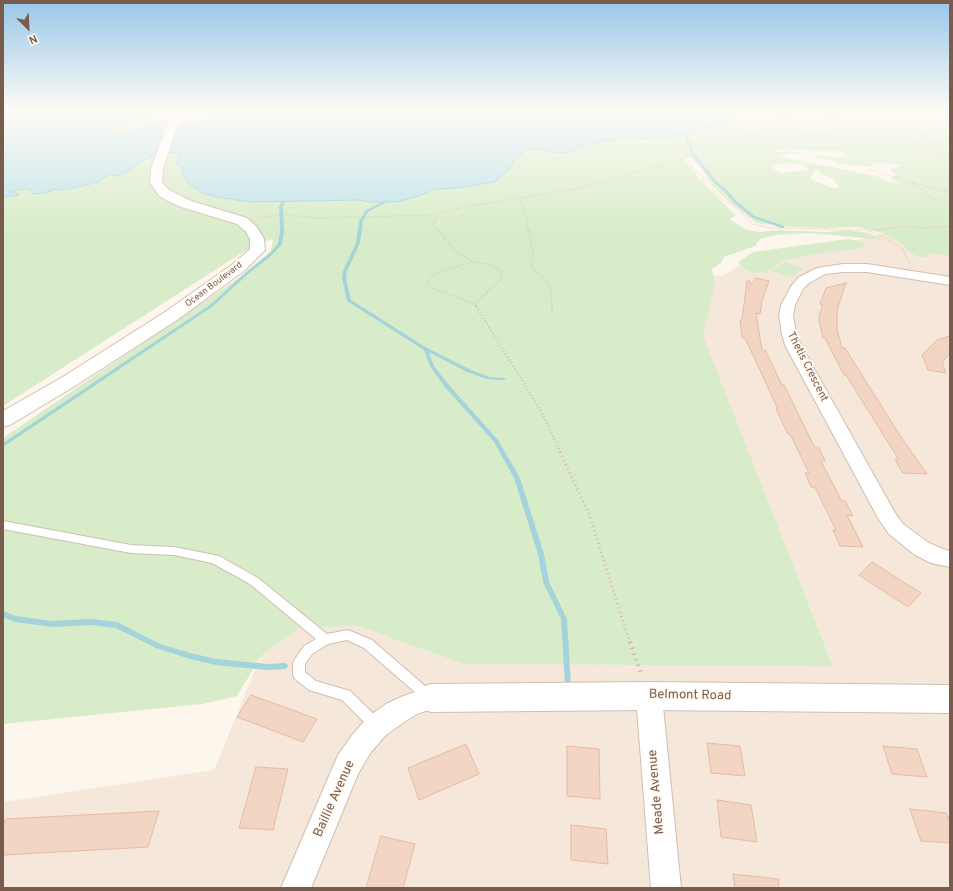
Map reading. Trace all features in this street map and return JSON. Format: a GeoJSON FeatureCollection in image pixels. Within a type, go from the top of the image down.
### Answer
{"type":"FeatureCollection","features":[{"type":"Feature","properties":{"kind":"street","name":"Ocean Boulevard"},"geometry":{"type":"LineString","coordinates":[[3,420],[68,382],[172,316],[239,268],[257,250],[257,239],[252,230],[240,221],[186,204],[164,193],[159,187],[156,176],[163,152]]}},
{"type":"Feature","properties":{"kind":"street","name":"Thetis Crescent"},"geometry":{"type":"LineString","coordinates":[[950,281],[861,268],[843,268],[822,271],[804,280],[796,288],[788,305],[786,315],[786,325],[793,345],[896,529],[922,549],[939,557],[950,559]]}},
{"type":"Feature","properties":{"kind":"street","name":"Belmont Road"},"geometry":{"type":"LineString","coordinates":[[431,698],[649,696],[950,699]]}},
{"type":"Feature","properties":{"kind":"street","name":"Meade Avenue"},"geometry":{"type":"LineString","coordinates":[[649,696],[666,888]]}},
{"type":"Feature","properties":{"kind":"street","name":"Baillie Avenue"},"geometry":{"type":"LineString","coordinates":[[296,888],[348,765],[362,743],[377,726],[395,713],[410,705],[431,698]]}},
{"type":"Feature","properties":{"kind":"lane"},"geometry":{"type":"LineString","coordinates":[[3,525],[131,549],[174,551],[215,559],[254,581],[326,639]]}},
{"type":"Feature","properties":{"kind":"lane"},"geometry":{"type":"LineString","coordinates":[[377,726],[346,695],[313,686],[299,675],[299,663],[308,650],[326,639],[348,635],[368,644],[431,698]]}},
{"type":"Feature","properties":{"kind":"path"},"geometry":{"type":"LineString","coordinates":[[686,152],[687,158],[694,168],[705,178],[703,179],[723,200],[737,208],[753,224],[772,228],[842,229],[868,231],[880,234],[902,248],[915,276]]}},
{"type":"Feature","properties":{"kind":"path"},"geometry":{"type":"LineString","coordinates":[[938,152],[950,157]]}},
{"type":"Feature","properties":{"kind":"path"},"geometry":{"type":"LineString","coordinates":[[240,221],[282,214],[316,218],[434,215],[464,207],[579,188],[687,158]]}},
{"type":"Feature","properties":{"kind":"path"},"geometry":{"type":"LineString","coordinates":[[867,170],[950,193]]}},
{"type":"Feature","properties":{"kind":"path"},"geometry":{"type":"LineString","coordinates":[[909,181],[926,193],[929,198],[950,204]]}},
{"type":"Feature","properties":{"kind":"path"},"geometry":{"type":"LineString","coordinates":[[935,188],[950,189]]}},
{"type":"Feature","properties":{"kind":"path"},"geometry":{"type":"LineString","coordinates":[[520,198],[525,213],[533,252],[532,268],[550,284],[552,313]]}},
{"type":"Feature","properties":{"kind":"path"},"geometry":{"type":"LineString","coordinates":[[440,214],[434,220],[434,225],[455,251],[473,262],[487,264],[499,269],[502,278],[475,304]]}},
{"type":"Feature","properties":{"kind":"path"},"geometry":{"type":"LineString","coordinates":[[868,231],[904,226],[925,228],[950,226]]}},
{"type":"Feature","properties":{"kind":"path"},"geometry":{"type":"LineString","coordinates":[[473,262],[441,271],[430,278],[427,284],[437,290],[475,304],[541,411],[589,514],[615,599],[649,696]]}},
{"type":"Feature","properties":{"kind":"shaded area"},"geometry":{"type":"Polygon","coordinates":[[[908,228],[950,228],[950,888],[3,888],[3,802],[214,770],[261,656],[300,628],[357,626],[464,664],[833,665],[677,272],[723,276],[756,255],[841,244],[908,228]]]}},
{"type":"Feature","properties":{"kind":"green space"},"geometry":{"type":"Polygon","coordinates":[[[86,152],[790,152],[802,154],[776,156],[877,176],[889,182],[900,184],[890,178],[897,174],[890,171],[891,169],[900,166],[898,164],[871,164],[873,167],[837,164],[835,163],[838,162],[815,157],[848,157],[844,153],[838,152],[950,152],[950,256],[929,253],[926,257],[920,257],[912,254],[893,238],[876,231],[857,227],[788,227],[756,223],[730,203],[706,179],[708,177],[692,158],[683,158],[700,179],[736,216],[729,219],[747,230],[761,232],[778,230],[828,232],[848,230],[869,233],[884,240],[809,233],[776,235],[760,239],[755,246],[724,257],[721,263],[712,269],[715,283],[703,336],[833,666],[464,664],[357,626],[300,628],[261,656],[237,696],[202,704],[3,724],[3,438],[240,277],[271,251],[273,240],[272,239],[251,247],[3,406],[3,197],[17,196],[19,194],[10,192],[23,189],[57,188],[63,190],[86,152]],[[787,163],[775,165],[772,168],[781,173],[809,170],[802,165],[787,163]],[[819,170],[812,172],[814,173],[810,178],[829,187],[838,188],[838,185],[832,180],[835,179],[821,174],[819,170]]]}},
{"type":"Feature","properties":{"kind":"green space"},"geometry":{"type":"Polygon","coordinates":[[[848,239],[862,242],[867,245],[860,248],[782,261],[767,272],[753,273],[744,269],[738,262],[753,252],[848,239]]]}},
{"type":"Feature","properties":{"kind":"green space"},"geometry":{"type":"Polygon","coordinates":[[[785,262],[804,269],[790,277],[771,270],[785,262]]]}},
{"type":"Feature","properties":{"kind":"water"},"geometry":{"type":"Polygon","coordinates":[[[3,152],[526,152],[516,158],[507,172],[494,182],[458,188],[436,189],[416,197],[396,202],[369,202],[360,200],[250,202],[217,197],[202,193],[188,183],[181,172],[183,167],[176,164],[180,155],[175,152],[160,154],[145,159],[129,171],[117,176],[109,175],[99,182],[63,190],[51,189],[52,191],[33,194],[31,189],[23,189],[10,192],[19,194],[17,196],[3,197],[3,152]]]}},
{"type":"Feature","properties":{"kind":"water"},"geometry":{"type":"Polygon","coordinates":[[[551,152],[569,152],[568,152],[559,153],[551,152]]]}},
{"type":"Feature","properties":{"kind":"building"},"geometry":{"type":"Polygon","coordinates":[[[756,278],[769,281],[762,301],[760,314],[756,313],[762,350],[765,350],[782,385],[784,385],[815,448],[819,448],[825,461],[821,461],[840,498],[842,501],[845,501],[853,516],[847,515],[863,547],[840,546],[833,530],[836,530],[815,487],[811,487],[805,473],[809,473],[776,409],[778,409],[745,338],[742,338],[740,320],[742,320],[747,281],[750,281],[751,285],[756,278]]]}},
{"type":"Feature","properties":{"kind":"building"},"geometry":{"type":"Polygon","coordinates":[[[846,283],[837,310],[837,330],[842,348],[845,348],[899,434],[927,474],[903,473],[895,460],[899,460],[846,375],[844,375],[825,338],[823,338],[819,315],[823,305],[820,304],[826,288],[846,283]]]}},
{"type":"Feature","properties":{"kind":"building"},"geometry":{"type":"Polygon","coordinates":[[[950,336],[950,354],[942,362],[946,373],[928,370],[922,355],[937,340],[950,336]]]}},
{"type":"Feature","properties":{"kind":"building"},"geometry":{"type":"Polygon","coordinates":[[[872,562],[921,593],[908,607],[859,575],[872,562]]]}},
{"type":"Feature","properties":{"kind":"building"},"geometry":{"type":"Polygon","coordinates":[[[251,695],[317,719],[303,742],[237,717],[251,695]]]}},
{"type":"Feature","properties":{"kind":"building"},"geometry":{"type":"Polygon","coordinates":[[[707,743],[740,746],[745,776],[711,773],[707,743]]]}},
{"type":"Feature","properties":{"kind":"building"},"geometry":{"type":"Polygon","coordinates":[[[466,744],[479,774],[419,800],[408,768],[466,744]]]}},
{"type":"Feature","properties":{"kind":"building"},"geometry":{"type":"Polygon","coordinates":[[[567,746],[599,749],[600,799],[567,796],[567,746]]]}},
{"type":"Feature","properties":{"kind":"building"},"geometry":{"type":"Polygon","coordinates":[[[883,746],[917,749],[927,777],[892,774],[883,746]]]}},
{"type":"Feature","properties":{"kind":"building"},"geometry":{"type":"Polygon","coordinates":[[[256,767],[288,769],[273,830],[239,828],[256,767]]]}},
{"type":"Feature","properties":{"kind":"building"},"geometry":{"type":"Polygon","coordinates":[[[717,800],[751,805],[757,842],[721,837],[717,800]]]}},
{"type":"Feature","properties":{"kind":"building"},"geometry":{"type":"Polygon","coordinates":[[[910,809],[946,813],[950,822],[950,843],[921,841],[910,809]]]}},
{"type":"Feature","properties":{"kind":"building"},"geometry":{"type":"Polygon","coordinates":[[[159,811],[148,847],[3,855],[3,825],[6,819],[159,811]]]}},
{"type":"Feature","properties":{"kind":"building"},"geometry":{"type":"Polygon","coordinates":[[[571,825],[606,829],[608,864],[571,860],[571,825]]]}},
{"type":"Feature","properties":{"kind":"building"},"geometry":{"type":"Polygon","coordinates":[[[381,836],[415,844],[403,888],[366,888],[381,836]]]}},
{"type":"Feature","properties":{"kind":"building"},"geometry":{"type":"Polygon","coordinates":[[[733,874],[779,879],[778,888],[735,888],[733,874]]]}},
{"type":"Feature","properties":{"kind":"waterway"},"geometry":{"type":"LineString","coordinates":[[692,152],[716,183],[725,190],[735,202],[754,217],[783,227]]}},
{"type":"Feature","properties":{"kind":"waterway"},"geometry":{"type":"LineString","coordinates":[[3,445],[211,306],[247,273],[271,254],[280,244],[282,231],[281,207],[283,202]]}},
{"type":"Feature","properties":{"kind":"waterway"},"geometry":{"type":"LineString","coordinates":[[385,202],[367,211],[361,221],[358,243],[345,271],[344,278],[349,301],[426,349]]}},
{"type":"Feature","properties":{"kind":"waterway"},"geometry":{"type":"LineString","coordinates":[[426,349],[467,370],[488,378],[504,379]]}},
{"type":"Feature","properties":{"kind":"waterway"},"geometry":{"type":"LineString","coordinates":[[426,349],[432,366],[446,385],[496,441],[517,478],[541,554],[546,582],[564,619],[568,685]]}},
{"type":"Feature","properties":{"kind":"waterway"},"geometry":{"type":"LineString","coordinates":[[3,614],[15,619],[52,624],[91,622],[117,625],[158,646],[190,656],[216,662],[268,667],[285,666]]}}]}
